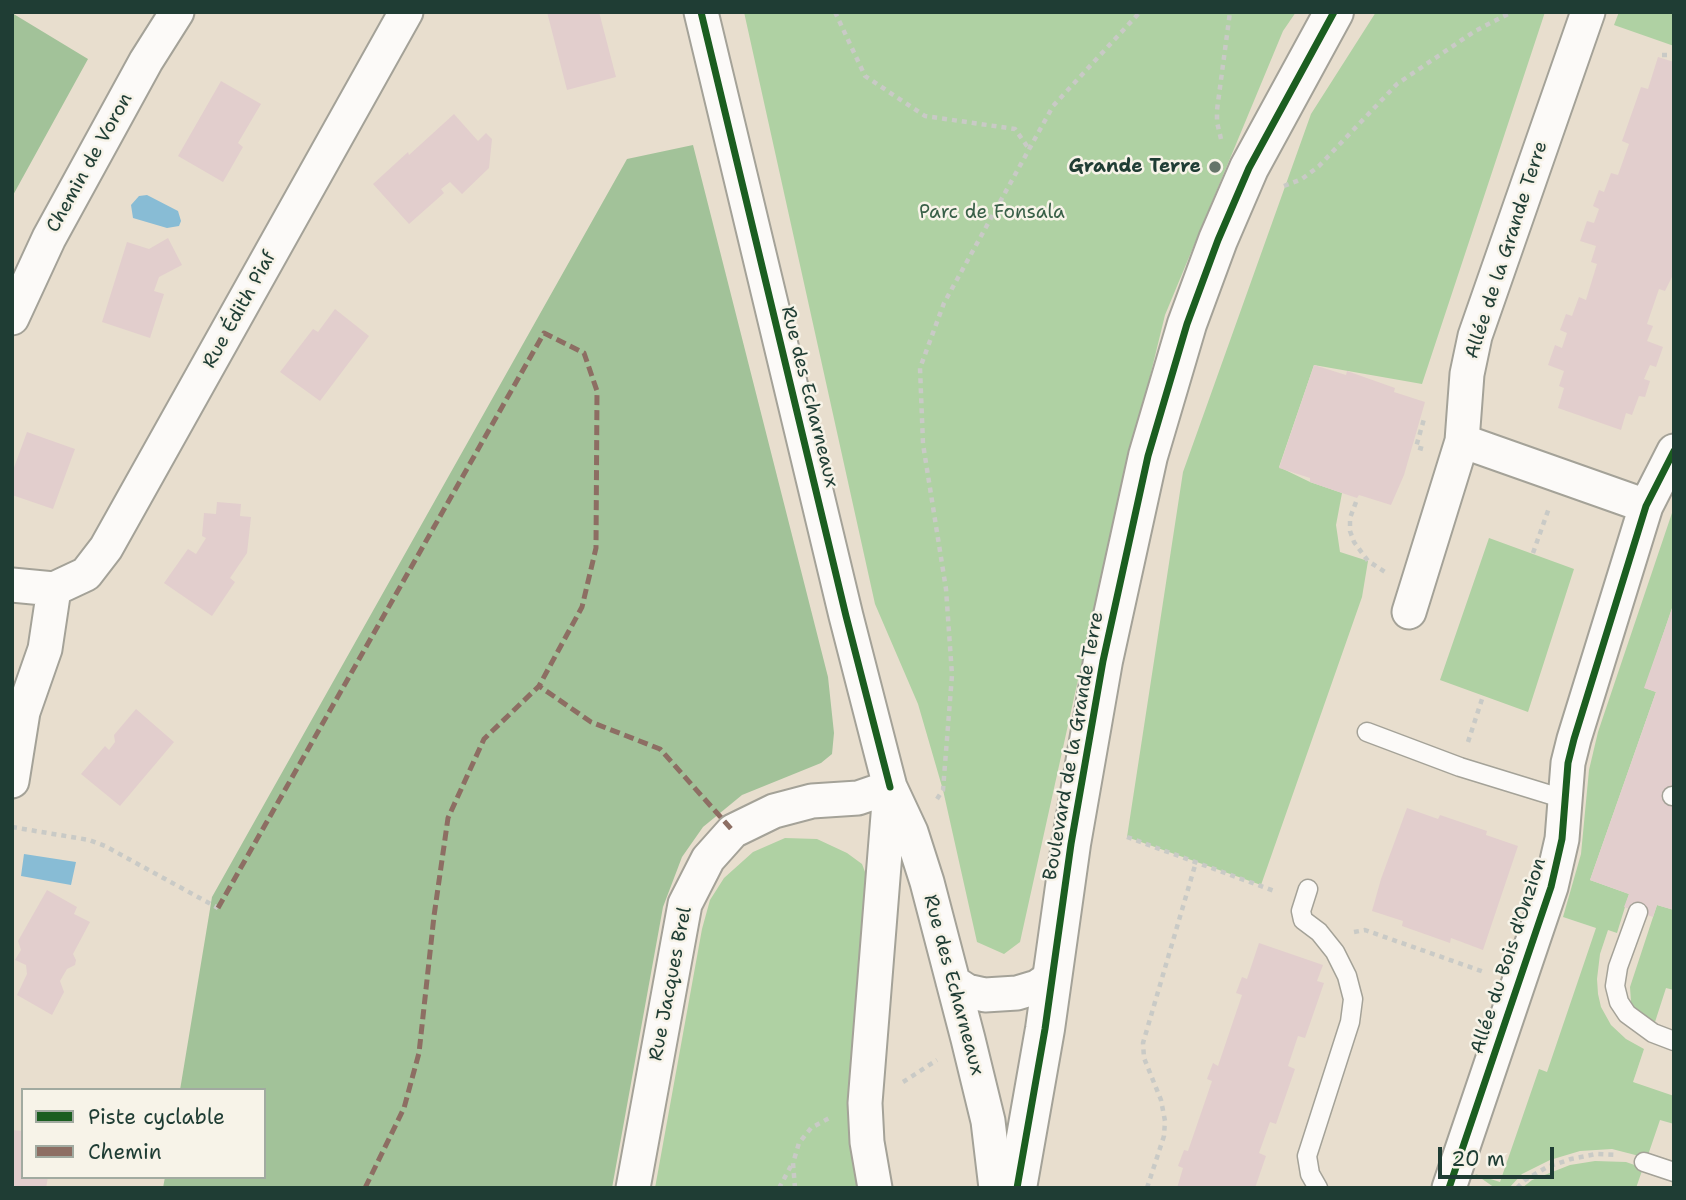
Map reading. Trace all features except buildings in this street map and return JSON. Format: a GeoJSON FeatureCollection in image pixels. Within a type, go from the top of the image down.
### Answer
{"type":"FeatureCollection","features":[{"type":"Feature","properties":{"kind":"street","name":"Chemin de Voron"},"geometry":{"type":"LineString","coordinates":[[12,318],[49,238],[146,61],[177,12]]}},
{"type":"Feature","properties":{"kind":"street","name":"Rue Édith Piaf"},"geometry":{"type":"LineString","coordinates":[[54,589],[86,574],[106,548],[406,12]]}},
{"type":"Feature","properties":{"kind":"street","name":"Rue des Echarneaux"},"geometry":{"type":"LineString","coordinates":[[701,12],[842,603],[890,788],[911,832],[988,1121],[996,1188]]}},
{"type":"Feature","properties":{"kind":"street","name":"Boulevard de la Grande Terre"},"geometry":{"type":"LineString","coordinates":[[1017,1188],[1053,976],[1071,844],[1103,661],[1148,456],[1217,240],[1249,168],[1334,12]]}},
{"type":"Feature","properties":{"kind":"street","name":"Allée de la Grande Terre"},"geometry":{"type":"LineString","coordinates":[[1409,612],[1462,441],[1467,374],[1475,336],[1588,12]]}},
{"type":"Feature","properties":{"kind":"street"},"geometry":{"type":"LineString","coordinates":[[1462,441],[1646,506]]}},
{"type":"Feature","properties":{"kind":"street","name":"Allée du Bois d'Onzion"},"geometry":{"type":"LineString","coordinates":[[1449,1188],[1551,887],[1562,839],[1568,763],[1574,739],[1646,506],[1674,451]]}},
{"type":"Feature","properties":{"kind":"street"},"geometry":{"type":"LineString","coordinates":[[12,584],[54,589],[45,649],[23,712],[12,781]]}},
{"type":"Feature","properties":{"kind":"street","name":"Rue des Echarneaux"},"geometry":{"type":"LineString","coordinates":[[875,1188],[867,1142],[865,1103],[890,788]]}},
{"type":"Feature","properties":{"kind":"street","name":"Rue Jacques Brel"},"geometry":{"type":"LineString","coordinates":[[633,1188],[685,904],[708,859],[733,831],[774,811],[812,801],[858,798],[890,788]]}},
{"type":"Feature","properties":{"kind":"street"},"geometry":{"type":"LineString","coordinates":[[953,982],[967,991],[985,995],[1017,993],[1037,987],[1053,976]]}},
{"type":"Feature","properties":{"kind":"lane"},"geometry":{"type":"LineString","coordinates":[[1367,732],[1460,766],[1564,799]]}},
{"type":"Feature","properties":{"kind":"lane"},"geometry":{"type":"LineString","coordinates":[[1306,895],[1301,911],[1303,920],[1319,932],[1335,952],[1348,976],[1353,999],[1350,1022],[1307,1156],[1310,1174],[1318,1188]]}},
{"type":"Feature","properties":{"kind":"lane"},"geometry":{"type":"LineString","coordinates":[[1638,912],[1618,967],[1615,986],[1619,1002],[1626,1014],[1637,1024],[1674,1041]]}},
{"type":"Feature","properties":{"kind":"lane"},"geometry":{"type":"LineString","coordinates":[[1644,1162],[1674,1172]]}},
{"type":"Feature","properties":{"kind":"path"},"geometry":{"type":"LineString","coordinates":[[835,12],[865,76],[925,116],[1015,128],[1029,149]]}},
{"type":"Feature","properties":{"kind":"path"},"geometry":{"type":"LineString","coordinates":[[931,805],[943,790],[952,675],[946,589],[923,444],[920,368],[944,303],[1053,106],[1140,12]]}},
{"type":"Feature","properties":{"kind":"path"},"geometry":{"type":"LineString","coordinates":[[1224,143],[1219,136],[1217,110],[1230,12]]}},
{"type":"Feature","properties":{"kind":"path"},"geometry":{"type":"LineString","coordinates":[[1278,187],[1301,179],[1319,166],[1397,84],[1475,31],[1512,12]]}},
{"type":"Feature","properties":{"kind":"path"},"geometry":{"type":"LineString","coordinates":[[1662,55],[1674,55]]}},
{"type":"Feature","properties":{"kind":"path"},"geometry":{"type":"LineString","coordinates":[[1533,553],[1560,476]]}},
{"type":"Feature","properties":{"kind":"path"},"geometry":{"type":"LineString","coordinates":[[1356,502],[1350,518],[1350,531],[1354,542],[1368,561],[1391,574]]}},
{"type":"Feature","properties":{"kind":"path"},"geometry":{"type":"LineString","coordinates":[[1460,766],[1483,696]]}},
{"type":"Feature","properties":{"kind":"path"},"geometry":{"type":"LineString","coordinates":[[12,827],[89,840],[105,846],[218,908]]}},
{"type":"Feature","properties":{"kind":"path"},"geometry":{"type":"LineString","coordinates":[[1127,837],[1196,862],[1306,895]]}},
{"type":"Feature","properties":{"kind":"path"},"geometry":{"type":"LineString","coordinates":[[1147,1188],[1164,1136],[1166,1121],[1161,1100],[1144,1058],[1143,1043],[1196,862]]}},
{"type":"Feature","properties":{"kind":"path"},"geometry":{"type":"LineString","coordinates":[[1335,952],[1351,934],[1357,930],[1365,930],[1486,972]]}},
{"type":"Feature","properties":{"kind":"path"},"geometry":{"type":"LineString","coordinates":[[893,1088],[939,1059]]}},
{"type":"Feature","properties":{"kind":"path"},"geometry":{"type":"LineString","coordinates":[[779,1188],[793,1163],[799,1143],[811,1128],[836,1115]]}},
{"type":"Feature","properties":{"kind":"path"},"geometry":{"type":"LineString","coordinates":[[1517,1188],[1547,1167],[1570,1159],[1596,1154],[1622,1155],[1644,1162]]}},
{"type":"Feature","properties":{"kind":"path"},"geometry":{"type":"LineString","coordinates":[[793,1163],[795,1188]]}},
{"type":"Feature","properties":{"kind":"green space","name":"Parc de Fonsala"},"geometry":{"type":"Polygon","coordinates":[[[744,12],[1296,12],[1283,31],[1165,315],[1097,594],[1020,942],[1004,954],[977,942],[943,790],[918,704],[875,604],[744,12]]]}},
{"type":"Feature","properties":{"kind":"green space"},"geometry":{"type":"Polygon","coordinates":[[[1376,12],[1545,12],[1422,384],[1314,365],[1279,467],[1342,493],[1336,525],[1340,552],[1368,561],[1362,597],[1261,885],[1127,837],[1183,472],[1311,114],[1376,12]]]}},
{"type":"Feature","properties":{"kind":"green space"},"geometry":{"type":"Polygon","coordinates":[[[1619,12],[1674,12],[1674,46],[1614,25],[1619,12]]]}},
{"type":"Feature","properties":{"kind":"green space"},"geometry":{"type":"Polygon","coordinates":[[[12,13],[88,59],[12,197],[12,13]]]}},
{"type":"Feature","properties":{"kind":"green space"},"geometry":{"type":"Polygon","coordinates":[[[693,145],[828,677],[834,733],[832,754],[821,763],[742,795],[703,827],[682,857],[663,907],[612,1188],[163,1188],[165,1179],[266,1179],[266,1088],[180,1088],[212,897],[627,159],[693,145]]]}},
{"type":"Feature","properties":{"kind":"green space"},"geometry":{"type":"Polygon","coordinates":[[[1674,507],[1674,602],[1645,688],[1656,692],[1590,880],[1629,894],[1617,933],[1608,930],[1600,954],[1598,994],[1601,1007],[1611,1025],[1626,1039],[1644,1049],[1633,1082],[1674,1096],[1674,1124],[1660,1120],[1647,1158],[1612,1149],[1580,1151],[1550,1160],[1522,1174],[1509,1188],[1495,1188],[1475,1174],[1500,1182],[1539,1069],[1547,1072],[1596,928],[1563,917],[1581,854],[1589,770],[1598,732],[1674,507]]]}},
{"type":"Feature","properties":{"kind":"green space"},"geometry":{"type":"Polygon","coordinates":[[[1489,538],[1574,569],[1528,712],[1440,680],[1489,538]]]}},
{"type":"Feature","properties":{"kind":"green space"},"geometry":{"type":"Polygon","coordinates":[[[785,838],[817,839],[847,853],[862,864],[870,885],[867,1188],[655,1188],[702,929],[710,900],[724,878],[753,852],[785,838]]]}},
{"type":"Feature","properties":{"kind":"green space"},"geometry":{"type":"Polygon","coordinates":[[[1657,905],[1674,910],[1674,990],[1666,988],[1655,1022],[1634,1010],[1630,987],[1657,905]]]}},
{"type":"Feature","properties":{"kind":"green space"},"geometry":{"type":"Polygon","coordinates":[[[1595,1161],[1626,1162],[1643,1168],[1636,1188],[1522,1188],[1532,1180],[1570,1165],[1595,1161]]]}},
{"type":"Feature","properties":{"kind":"water"},"geometry":{"type":"Polygon","coordinates":[[[147,195],[178,211],[181,221],[179,226],[167,228],[133,218],[131,205],[139,196],[147,195]]]}},
{"type":"Feature","properties":{"kind":"water"},"geometry":{"type":"Polygon","coordinates":[[[24,854],[76,862],[71,885],[21,876],[24,854]]]}},
{"type":"Feature","properties":{"kind":"marked path"},"geometry":{"type":"LineString","coordinates":[[218,908],[544,333],[584,353],[597,391],[596,548],[582,607],[539,686]]}},
{"type":"Feature","properties":{"kind":"marked path"},"geometry":{"type":"LineString","coordinates":[[365,1188],[404,1108],[419,1053],[448,818],[484,739],[539,686],[591,722],[660,749],[733,831]]}},
{"type":"Feature","properties":{"kind":"cycle path"},"geometry":{"type":"LineString","coordinates":[[701,12],[846,616],[890,787]]}},
{"type":"Feature","properties":{"kind":"cycle path"},"geometry":{"type":"LineString","coordinates":[[1017,1188],[1045,1029],[1071,844],[1103,661],[1148,456],[1187,324],[1218,240],[1249,168],[1334,12]]}},
{"type":"Feature","properties":{"kind":"cycle path"},"geometry":{"type":"LineString","coordinates":[[1449,1188],[1551,887],[1562,839],[1568,763],[1574,739],[1646,506],[1674,451]]}},
{"type":"Feature","properties":{"kind":"place","name":"Grande Terre"},"geometry":{"type":"Point","coordinates":[1215,167]}}]}
